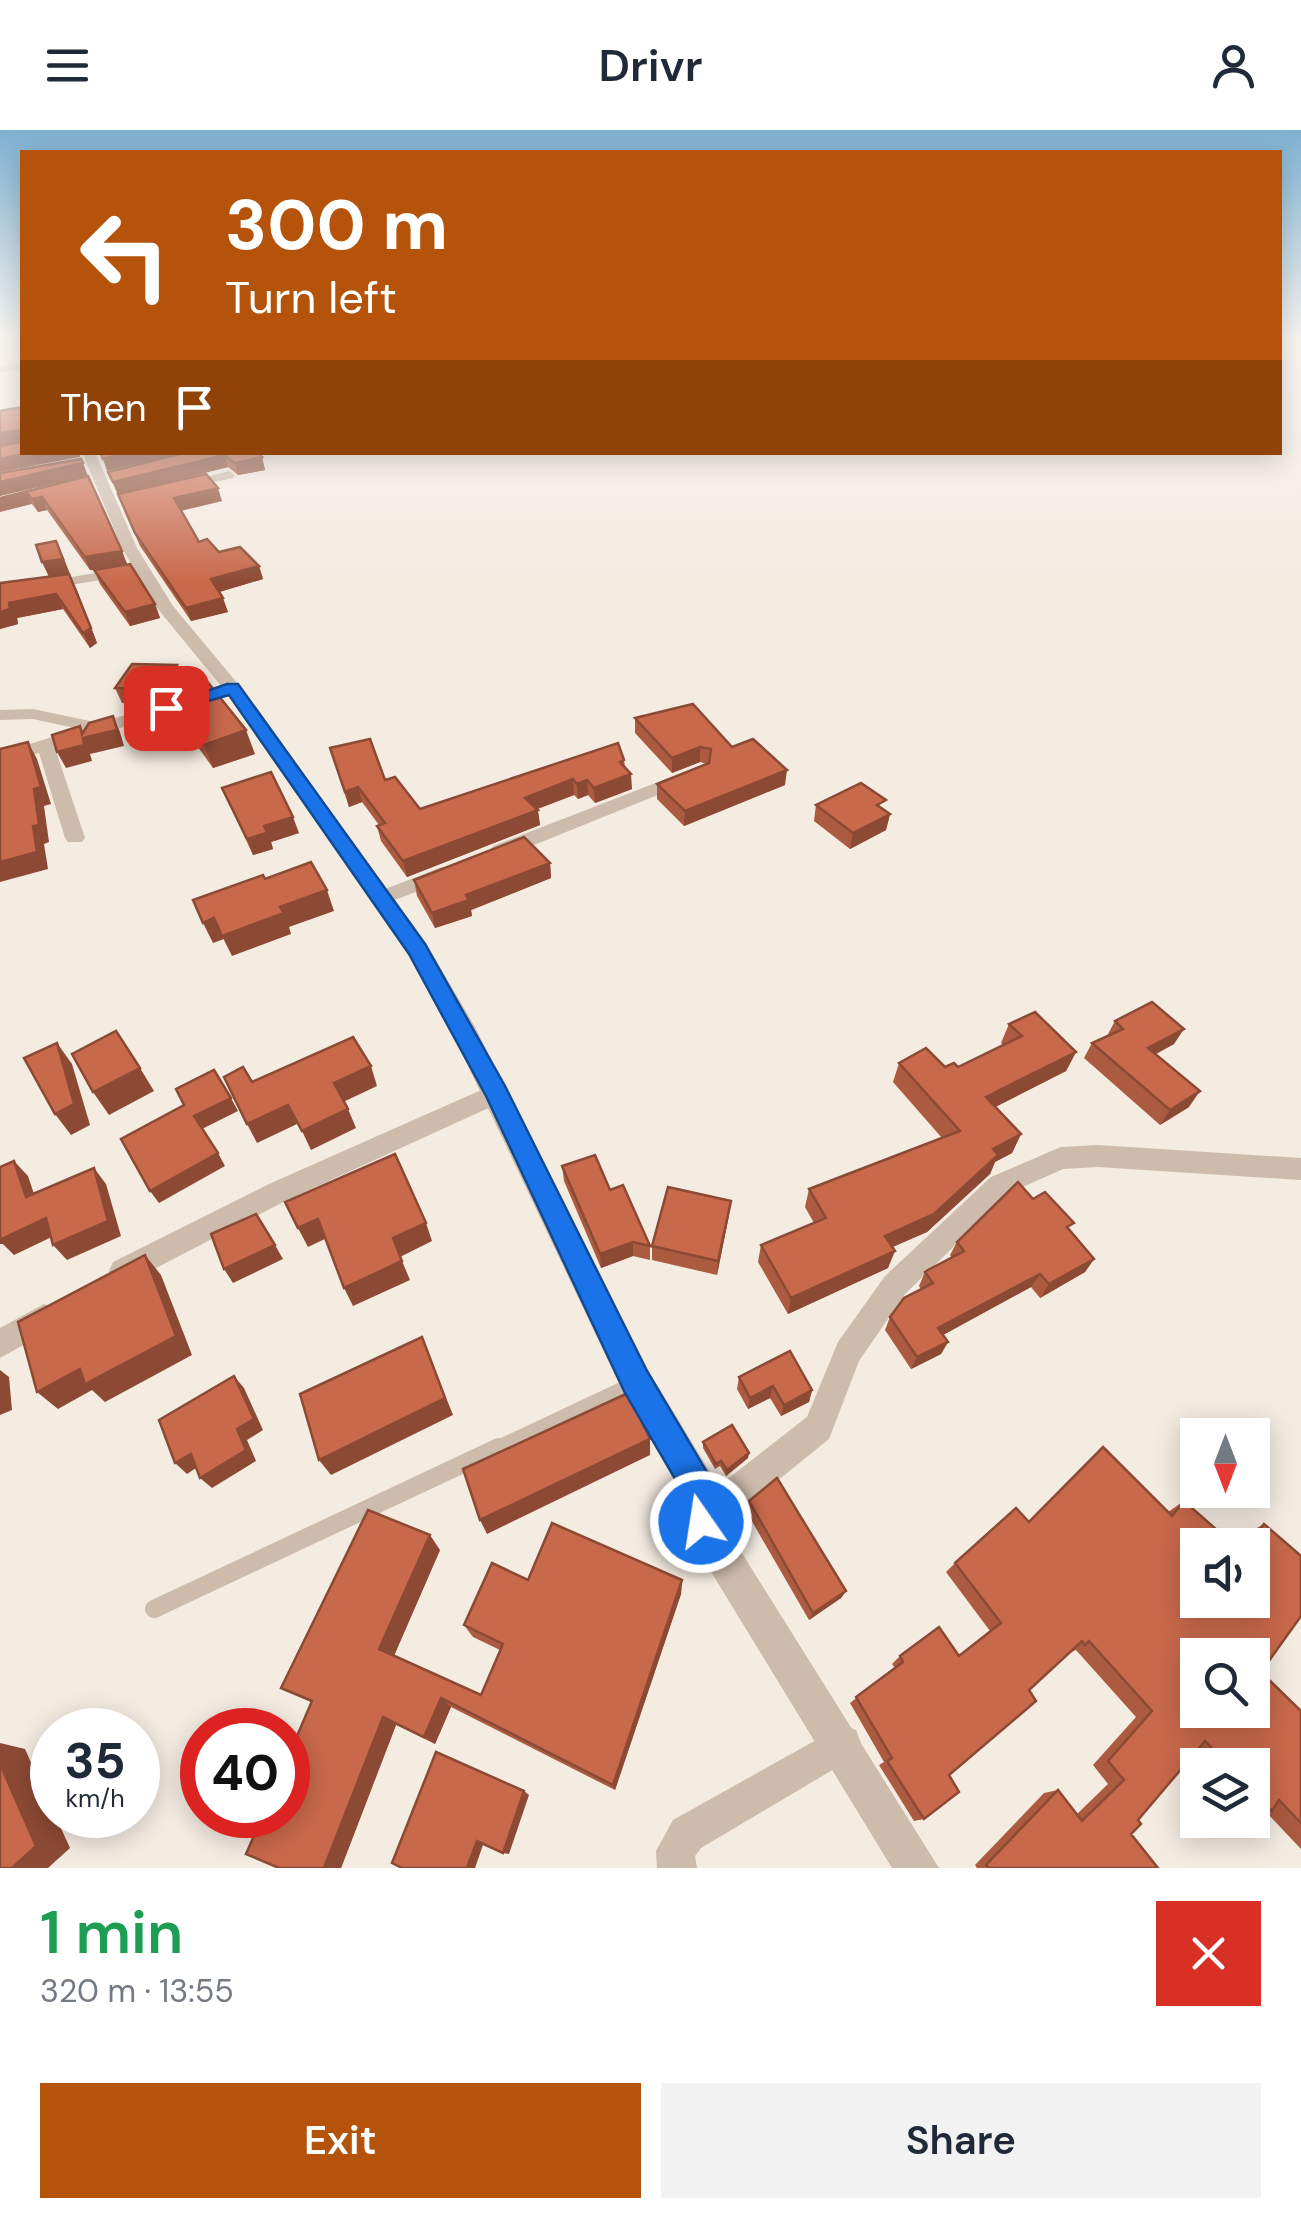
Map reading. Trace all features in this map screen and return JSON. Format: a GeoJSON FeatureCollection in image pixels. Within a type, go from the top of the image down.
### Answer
{"type":"FeatureCollection","features":[{"type":"Feature","properties":{"kind":"street"},"geometry":{"type":"LineString","coordinates":[[160,490],[230,475]]}},
{"type":"Feature","properties":{"kind":"street"},"geometry":{"type":"LineString","coordinates":[[98,478],[138,570],[215,672],[232,688],[418,950],[496,1093],[636,1382],[697,1486],[701,1522],[918,1868]]}},
{"type":"Feature","properties":{"kind":"street"},"geometry":{"type":"LineString","coordinates":[[0,593],[138,570]]}},
{"type":"Feature","properties":{"kind":"street"},"geometry":{"type":"LineString","coordinates":[[0,759],[232,688]]}},
{"type":"Feature","properties":{"kind":"street"},"geometry":{"type":"LineString","coordinates":[[0,715],[33,714],[101,728]]}},
{"type":"Feature","properties":{"kind":"street"},"geometry":{"type":"LineString","coordinates":[[45,743],[75,838]]}},
{"type":"Feature","properties":{"kind":"street"},"geometry":{"type":"LineString","coordinates":[[382,898],[701,772]]}},
{"type":"Feature","properties":{"kind":"street"},"geometry":{"type":"LineString","coordinates":[[105,1281],[278,1192],[496,1093]]}},
{"type":"Feature","properties":{"kind":"street"},"geometry":{"type":"LineString","coordinates":[[701,1522],[818,1428],[848,1352],[896,1285],[1000,1185],[1061,1158],[1098,1156],[1301,1169]]}},
{"type":"Feature","properties":{"kind":"street"},"geometry":{"type":"LineString","coordinates":[[0,1344],[60,1308]]}},
{"type":"Feature","properties":{"kind":"street"},"geometry":{"type":"LineString","coordinates":[[677,1868],[674,1851],[687,1834],[843,1744]]}},
{"type":"Feature","properties":{"kind":"lane"},"geometry":{"type":"LineString","coordinates":[[154,1609],[636,1382]]}},
{"type":"Feature","properties":{"kind":"building"},"geometry":{"type":"Polygon","coordinates":[[[0,421],[20,421],[20,442],[19,430],[0,433],[0,421]]]}},
{"type":"Feature","properties":{"kind":"building"},"geometry":{"type":"Polygon","coordinates":[[[20,442],[20,455],[0,459],[0,446],[20,442]]]}},
{"type":"Feature","properties":{"kind":"building"},"geometry":{"type":"Polygon","coordinates":[[[175,455],[224,455],[113,482],[108,472],[175,455]]]}},
{"type":"Feature","properties":{"kind":"building"},"geometry":{"type":"Polygon","coordinates":[[[224,455],[262,457],[235,463],[224,455]]]}},
{"type":"Feature","properties":{"kind":"building"},"geometry":{"type":"Polygon","coordinates":[[[81,459],[83,463],[0,482],[0,473],[81,459]]]}},
{"type":"Feature","properties":{"kind":"building"},"geometry":{"type":"Polygon","coordinates":[[[206,474],[218,488],[174,498],[199,542],[207,539],[219,552],[240,547],[259,566],[211,579],[223,598],[186,608],[135,533],[118,494],[206,474]]]}},
{"type":"Feature","properties":{"kind":"building"},"geometry":{"type":"Polygon","coordinates":[[[88,476],[122,551],[85,557],[42,497],[32,499],[26,492],[0,498],[88,476]]]}},
{"type":"Feature","properties":{"kind":"building"},"geometry":{"type":"Polygon","coordinates":[[[56,541],[63,559],[42,562],[36,545],[56,541]]]}},
{"type":"Feature","properties":{"kind":"building"},"geometry":{"type":"Polygon","coordinates":[[[130,564],[155,604],[125,612],[94,570],[130,564]]]}},
{"type":"Feature","properties":{"kind":"building"},"geometry":{"type":"Polygon","coordinates":[[[69,574],[91,628],[83,633],[56,594],[9,603],[10,609],[0,612],[0,583],[69,574]]]}},
{"type":"Feature","properties":{"kind":"building"},"geometry":{"type":"Polygon","coordinates":[[[132,664],[177,665],[165,682],[142,689],[115,688],[132,664]]]}},
{"type":"Feature","properties":{"kind":"building"},"geometry":{"type":"Polygon","coordinates":[[[206,680],[246,730],[204,745],[165,692],[206,680]]]}},
{"type":"Feature","properties":{"kind":"building"},"geometry":{"type":"Polygon","coordinates":[[[693,704],[732,747],[753,739],[787,770],[685,811],[657,784],[709,763],[711,749],[700,747],[672,758],[635,718],[693,704]]]}},
{"type":"Feature","properties":{"kind":"building"},"geometry":{"type":"Polygon","coordinates":[[[113,716],[117,730],[83,738],[84,745],[57,752],[52,735],[80,726],[82,734],[89,723],[113,716]]]}},
{"type":"Feature","properties":{"kind":"building"},"geometry":{"type":"Polygon","coordinates":[[[370,739],[385,780],[395,777],[420,809],[618,743],[624,760],[620,762],[631,774],[594,788],[587,780],[577,784],[573,779],[525,798],[538,810],[403,861],[377,826],[385,823],[358,787],[345,792],[330,748],[370,739]]]}},
{"type":"Feature","properties":{"kind":"building"},"geometry":{"type":"Polygon","coordinates":[[[28,742],[41,787],[34,789],[39,825],[33,826],[37,852],[0,862],[0,749],[28,742]]]}},
{"type":"Feature","properties":{"kind":"building"},"geometry":{"type":"Polygon","coordinates":[[[271,772],[293,817],[264,826],[267,833],[247,839],[222,788],[271,772]]]}},
{"type":"Feature","properties":{"kind":"building"},"geometry":{"type":"Polygon","coordinates":[[[861,783],[886,800],[877,805],[890,814],[853,833],[816,805],[861,783]]]}},
{"type":"Feature","properties":{"kind":"building"},"geometry":{"type":"Polygon","coordinates":[[[524,837],[550,863],[466,895],[469,900],[432,913],[414,880],[524,837]]]}},
{"type":"Feature","properties":{"kind":"building"},"geometry":{"type":"Polygon","coordinates":[[[311,862],[327,890],[280,907],[284,913],[222,936],[214,918],[203,923],[193,900],[311,862]]]}},
{"type":"Feature","properties":{"kind":"building"},"geometry":{"type":"Polygon","coordinates":[[[1152,1002],[1184,1029],[1148,1048],[1200,1091],[1170,1110],[1092,1043],[1123,1029],[1115,1021],[1152,1002]]]}},
{"type":"Feature","properties":{"kind":"building"},"geometry":{"type":"Polygon","coordinates":[[[1035,1012],[1076,1052],[986,1097],[1021,1134],[993,1149],[998,1155],[934,1214],[885,1236],[895,1251],[791,1298],[761,1245],[826,1218],[809,1189],[960,1131],[899,1063],[926,1048],[945,1067],[954,1063],[958,1067],[1022,1036],[1009,1024],[1035,1012]]]}},
{"type":"Feature","properties":{"kind":"building"},"geometry":{"type":"Polygon","coordinates":[[[116,1031],[140,1068],[93,1092],[72,1054],[116,1031]]]}},
{"type":"Feature","properties":{"kind":"building"},"geometry":{"type":"Polygon","coordinates":[[[353,1037],[371,1066],[334,1083],[348,1109],[302,1131],[288,1105],[247,1124],[224,1077],[243,1067],[252,1082],[353,1037]]]}},
{"type":"Feature","properties":{"kind":"building"},"geometry":{"type":"Polygon","coordinates":[[[57,1043],[74,1104],[55,1114],[24,1058],[57,1043]]]}},
{"type":"Feature","properties":{"kind":"building"},"geometry":{"type":"Polygon","coordinates":[[[214,1070],[231,1098],[194,1116],[218,1153],[150,1191],[121,1139],[184,1105],[176,1089],[214,1070]]]}},
{"type":"Feature","properties":{"kind":"building"},"geometry":{"type":"Polygon","coordinates":[[[395,1154],[426,1223],[393,1238],[402,1261],[344,1288],[318,1219],[298,1228],[285,1202],[395,1154]]]}},
{"type":"Feature","properties":{"kind":"building"},"geometry":{"type":"Polygon","coordinates":[[[595,1155],[610,1190],[623,1185],[650,1246],[633,1242],[600,1254],[562,1166],[595,1155]]]}},
{"type":"Feature","properties":{"kind":"building"},"geometry":{"type":"Polygon","coordinates":[[[14,1161],[26,1197],[94,1168],[108,1221],[53,1245],[46,1218],[0,1240],[0,1167],[14,1161]]]}},
{"type":"Feature","properties":{"kind":"building"},"geometry":{"type":"Polygon","coordinates":[[[1018,1182],[1033,1199],[1045,1192],[1074,1223],[1067,1227],[1094,1259],[1049,1284],[1040,1274],[938,1328],[948,1342],[917,1357],[890,1317],[904,1298],[933,1283],[925,1272],[964,1251],[957,1242],[1018,1182]]]}},
{"type":"Feature","properties":{"kind":"building"},"geometry":{"type":"Polygon","coordinates":[[[668,1187],[731,1201],[718,1261],[652,1246],[668,1187]]]}},
{"type":"Feature","properties":{"kind":"building"},"geometry":{"type":"Polygon","coordinates":[[[256,1214],[275,1245],[224,1269],[211,1234],[256,1214]]]}},
{"type":"Feature","properties":{"kind":"building"},"geometry":{"type":"Polygon","coordinates":[[[145,1255],[176,1336],[85,1384],[80,1369],[37,1392],[18,1322],[145,1255]]]}},
{"type":"Feature","properties":{"kind":"building"},"geometry":{"type":"Polygon","coordinates":[[[422,1337],[445,1398],[319,1460],[300,1394],[422,1337]]]}},
{"type":"Feature","properties":{"kind":"building"},"geometry":{"type":"Polygon","coordinates":[[[790,1351],[812,1390],[784,1405],[773,1386],[750,1398],[739,1377],[790,1351]]]}},
{"type":"Feature","properties":{"kind":"building"},"geometry":{"type":"Polygon","coordinates":[[[234,1376],[254,1419],[237,1429],[246,1450],[200,1478],[191,1454],[175,1463],[159,1420],[234,1376]]]}},
{"type":"Feature","properties":{"kind":"building"},"geometry":{"type":"Polygon","coordinates":[[[628,1393],[650,1439],[480,1520],[463,1469],[628,1393]]]}},
{"type":"Feature","properties":{"kind":"building"},"geometry":{"type":"Polygon","coordinates":[[[732,1425],[749,1453],[727,1470],[721,1461],[716,1464],[703,1442],[732,1425]]]}},
{"type":"Feature","properties":{"kind":"building"},"geometry":{"type":"Polygon","coordinates":[[[1103,1447],[1172,1516],[1180,1506],[1192,1508],[1215,1528],[1180,1528],[1180,1618],[1270,1618],[1270,1529],[1301,1556],[1301,1616],[1270,1659],[1270,1638],[1180,1638],[1180,1728],[1270,1728],[1270,1681],[1301,1711],[1301,1823],[1279,1800],[1270,1809],[1270,1748],[1212,1748],[1205,1741],[1199,1748],[1180,1748],[1180,1770],[1138,1820],[1141,1824],[1131,1834],[1158,1868],[989,1868],[986,1865],[1058,1790],[1082,1821],[1124,1780],[1108,1761],[1152,1711],[1089,1641],[1085,1645],[1082,1641],[1029,1690],[1036,1701],[949,1775],[959,1792],[924,1819],[887,1761],[892,1758],[856,1697],[903,1662],[900,1656],[939,1627],[959,1656],[1001,1623],[955,1563],[1016,1508],[1029,1522],[1103,1447]]]}},
{"type":"Feature","properties":{"kind":"building"},"geometry":{"type":"Polygon","coordinates":[[[777,1478],[846,1591],[813,1613],[749,1501],[777,1478]]]}},
{"type":"Feature","properties":{"kind":"building"},"geometry":{"type":"Polygon","coordinates":[[[368,1510],[430,1535],[379,1649],[481,1695],[503,1644],[464,1625],[492,1563],[528,1580],[552,1523],[682,1580],[613,1785],[441,1698],[424,1737],[383,1717],[324,1868],[279,1868],[246,1854],[253,1838],[310,1838],[312,1701],[281,1688],[368,1510]]]}},
{"type":"Feature","properties":{"kind":"building"},"geometry":{"type":"Polygon","coordinates":[[[436,1752],[524,1791],[503,1853],[477,1841],[467,1868],[402,1868],[392,1863],[436,1752]]]}},
{"type":"Feature","properties":{"kind":"building"},"geometry":{"type":"Polygon","coordinates":[[[0,1764],[36,1846],[12,1868],[0,1868],[0,1764]]]}},
{"type":"Feature","properties":{"kind":"route"},"geometry":{"type":"LineString","coordinates":[[166,708],[232,688],[418,950],[496,1093],[636,1382],[697,1486],[701,1522]]}}]}
